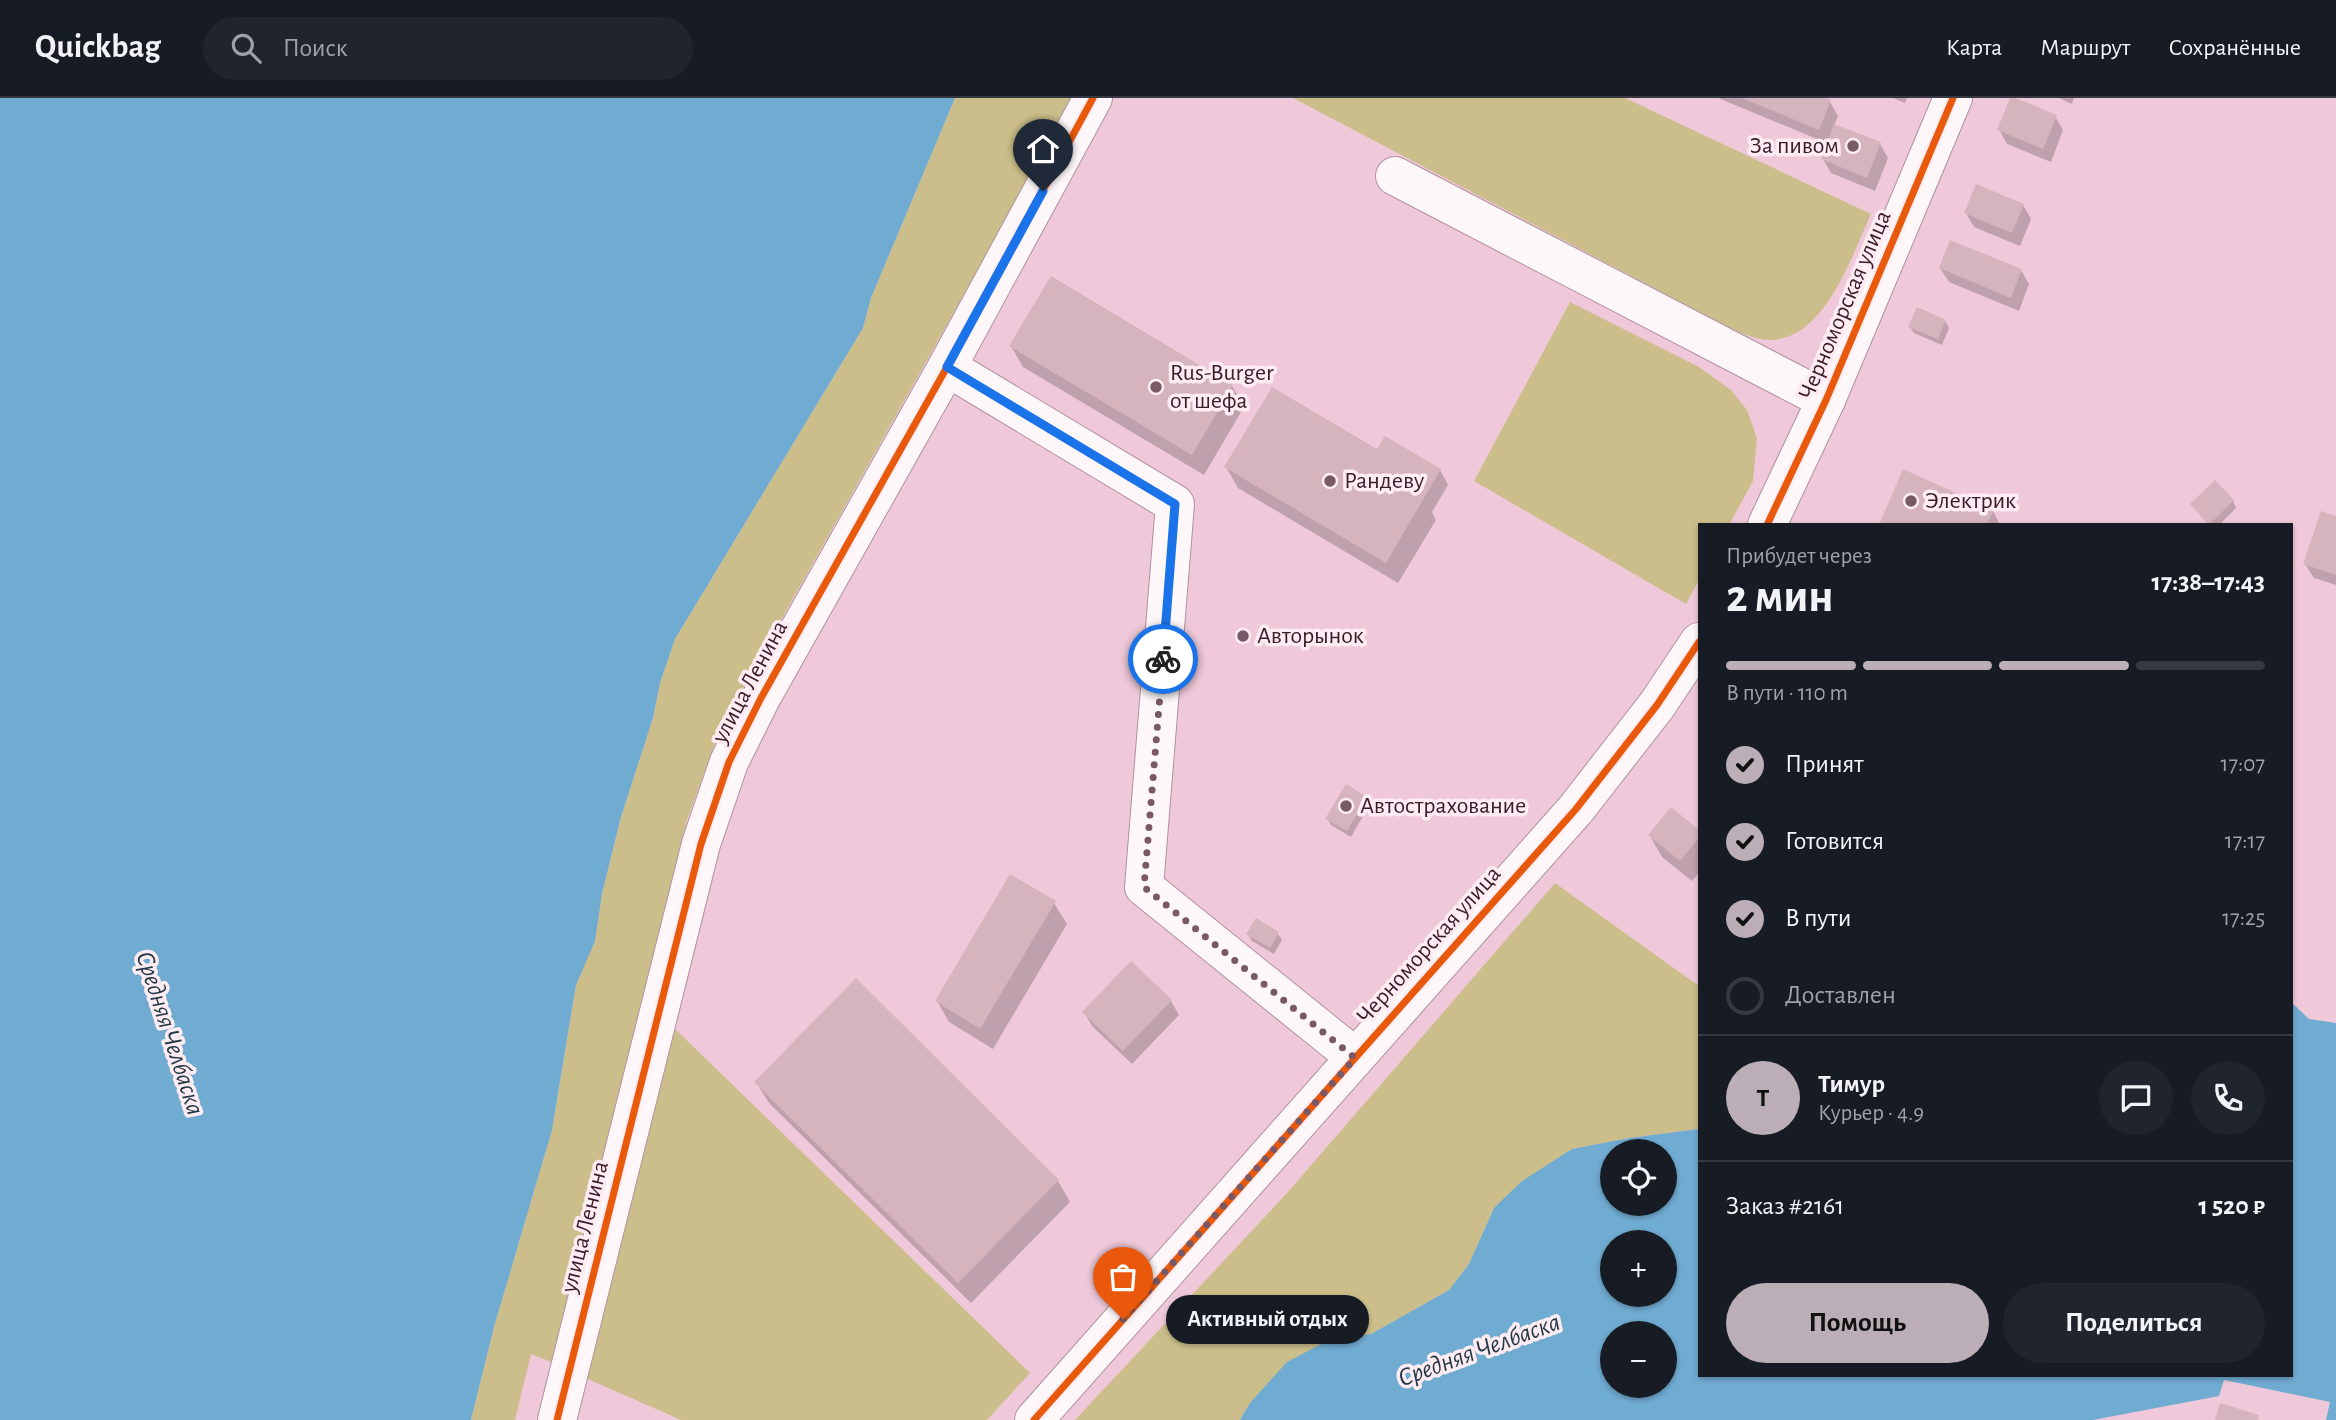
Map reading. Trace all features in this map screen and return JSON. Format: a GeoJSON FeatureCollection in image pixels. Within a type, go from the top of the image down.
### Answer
{"type":"FeatureCollection","features":[{"type":"Feature","properties":{"kind":"street","name":"улица Ленина"},"geometry":{"type":"LineString","coordinates":[[557,1420],[701,844],[729,762],[761,698],[947,367],[1093,98]]}},
{"type":"Feature","properties":{"kind":"street","name":"Черноморская улица"},"geometry":{"type":"LineString","coordinates":[[1768,523],[1826,400],[1953,98]]}},
{"type":"Feature","properties":{"kind":"street"},"geometry":{"type":"LineString","coordinates":[[1395,176],[1826,400]]}},
{"type":"Feature","properties":{"kind":"street"},"geometry":{"type":"LineString","coordinates":[[947,367],[1175,504],[1144,887],[1355,1058]]}},
{"type":"Feature","properties":{"kind":"street","name":"Черноморская улица"},"geometry":{"type":"LineString","coordinates":[[1034,1420],[1576,809],[1657,705],[1698,644]]}},
{"type":"Feature","properties":{"kind":"shaded area"},"geometry":{"type":"Polygon","coordinates":[[[955,98],[1074,98],[748,679],[715,743],[687,820],[551,1362],[531,1354],[515,1420],[471,1420],[494,1327],[552,1130],[576,985],[594,941],[602,894],[621,817],[675,639],[863,328],[871,298],[955,98]]]}},
{"type":"Feature","properties":{"kind":"shaded area"},"geometry":{"type":"Polygon","coordinates":[[[1293,98],[1625,98],[1871,214],[1843,275],[1817,316],[1801,330],[1782,339],[1760,339],[1734,330],[1293,98]]]}},
{"type":"Feature","properties":{"kind":"shaded area"},"geometry":{"type":"Polygon","coordinates":[[[1570,302],[1699,367],[1731,390],[1747,410],[1757,438],[1753,481],[1730,523],[1698,523],[1698,582],[1686,604],[1474,481],[1570,302]]]}},
{"type":"Feature","properties":{"kind":"shaded area"},"geometry":{"type":"Polygon","coordinates":[[[1555,883],[1698,985],[1698,1129],[1624,1139],[1600,1139],[1600,1144],[1572,1149],[1494,1208],[1469,1264],[1449,1290],[1371,1334],[1329,1340],[1250,1403],[1240,1420],[1075,1420],[1288,1192],[1555,883]]]}},
{"type":"Feature","properties":{"kind":"shaded area"},"geometry":{"type":"Polygon","coordinates":[[[671,1025],[1030,1373],[987,1420],[681,1420],[581,1376],[671,1025]]]}},
{"type":"Feature","properties":{"kind":"water","name":"Средняя Челбаска"},"geometry":{"type":"Polygon","coordinates":[[[0,98],[955,98],[871,298],[863,328],[675,639],[621,817],[602,894],[595,941],[576,985],[552,1130],[494,1327],[471,1420],[0,1420],[0,98]]]}},
{"type":"Feature","properties":{"kind":"water","name":"Средняя Челбаска"},"geometry":{"type":"Polygon","coordinates":[[[2293,1004],[2309,1019],[2336,1023],[2336,1420],[2326,1420],[2330,1402],[2224,1380],[2219,1396],[2093,1420],[1240,1420],[1250,1403],[1287,1362],[1329,1340],[1371,1334],[1449,1290],[1469,1264],[1494,1208],[1522,1181],[1572,1149],[1600,1144],[1600,1216],[1677,1216],[1677,1139],[1624,1139],[1698,1129],[1698,1377],[2293,1377],[2293,1004]]]}},
{"type":"Feature","properties":{"kind":"building"},"geometry":{"type":"Polygon","coordinates":[[[1742,98],[1826,98],[1831,100],[1819,130],[1742,98]]]}},
{"type":"Feature","properties":{"kind":"building"},"geometry":{"type":"Polygon","coordinates":[[[2010,98],[2057,115],[2043,149],[1997,130],[2010,98]]]}},
{"type":"Feature","properties":{"kind":"building"},"geometry":{"type":"Polygon","coordinates":[[[1834,124],[1881,142],[1867,178],[1821,159],[1834,124]]]}},
{"type":"Feature","properties":{"kind":"building"},"geometry":{"type":"Polygon","coordinates":[[[1976,184],[2024,204],[2012,233],[1964,213],[1976,184]]]}},
{"type":"Feature","properties":{"kind":"building"},"geometry":{"type":"Polygon","coordinates":[[[1950,240],[2022,269],[2011,298],[1939,268],[1950,240]]]}},
{"type":"Feature","properties":{"kind":"building"},"geometry":{"type":"Polygon","coordinates":[[[1051,276],[1233,385],[1192,455],[1009,346],[1051,276]]]}},
{"type":"Feature","properties":{"kind":"building"},"geometry":{"type":"Polygon","coordinates":[[[1917,307],[1946,320],[1938,339],[1908,327],[1917,307]]]}},
{"type":"Feature","properties":{"kind":"building"},"geometry":{"type":"Polygon","coordinates":[[[1272,387],[1377,449],[1385,436],[1441,469],[1386,563],[1224,467],[1272,387]]]}},
{"type":"Feature","properties":{"kind":"building"},"geometry":{"type":"Polygon","coordinates":[[[1903,469],[1994,510],[1988,523],[1880,523],[1903,469]]]}},
{"type":"Feature","properties":{"kind":"building"},"geometry":{"type":"Polygon","coordinates":[[[2215,480],[2234,500],[2211,523],[2207,523],[2190,504],[2215,480]]]}},
{"type":"Feature","properties":{"kind":"building"},"geometry":{"type":"Polygon","coordinates":[[[2321,511],[2336,516],[2336,575],[2303,564],[2321,511]]]}},
{"type":"Feature","properties":{"kind":"building"},"geometry":{"type":"Polygon","coordinates":[[[1346,784],[1367,797],[1347,831],[1325,819],[1346,784]]]}},
{"type":"Feature","properties":{"kind":"building"},"geometry":{"type":"Polygon","coordinates":[[[1671,807],[1698,829],[1698,839],[1680,861],[1648,835],[1671,807]]]}},
{"type":"Feature","properties":{"kind":"building"},"geometry":{"type":"Polygon","coordinates":[[[1010,874],[1056,901],[980,1029],[935,1001],[1010,874]]]}},
{"type":"Feature","properties":{"kind":"building"},"geometry":{"type":"Polygon","coordinates":[[[1256,918],[1279,932],[1270,948],[1246,934],[1256,918]]]}},
{"type":"Feature","properties":{"kind":"building"},"geometry":{"type":"Polygon","coordinates":[[[1131,961],[1172,1000],[1123,1051],[1082,1012],[1131,961]]]}},
{"type":"Feature","properties":{"kind":"building"},"geometry":{"type":"Polygon","coordinates":[[[856,978],[1059,1180],[958,1283],[754,1082],[856,978]]]}},
{"type":"Feature","properties":{"kind":"building"},"geometry":{"type":"Polygon","coordinates":[[[2220,1403],[2259,1415],[2258,1420],[2215,1420],[2220,1403]]]}},
{"type":"Feature","properties":{"kind":"cycle path"},"geometry":{"type":"LineString","coordinates":[[557,1420],[701,844],[729,762],[761,698],[947,367],[1093,98]]}},
{"type":"Feature","properties":{"kind":"cycle path"},"geometry":{"type":"LineString","coordinates":[[1768,523],[1826,400],[1953,98]]}},
{"type":"Feature","properties":{"kind":"cycle path"},"geometry":{"type":"LineString","coordinates":[[1034,1420],[1576,809],[1657,705],[1698,644]]}},
{"type":"Feature","properties":{"kind":"way so far"},"geometry":{"type":"LineString","coordinates":[[1123,1319],[1355,1058],[1144,887],[1163,659]]}},
{"type":"Feature","properties":{"kind":"place","name":"За пивом"},"geometry":{"type":"Point","coordinates":[1853,146]}},
{"type":"Feature","properties":{"kind":"place","name":"Rus-Burger от шефа"},"geometry":{"type":"Point","coordinates":[1156,387]}},
{"type":"Feature","properties":{"kind":"place","name":"Рандеву"},"geometry":{"type":"Point","coordinates":[1330,481]}},
{"type":"Feature","properties":{"kind":"place","name":"Электрик"},"geometry":{"type":"Point","coordinates":[1911,501]}},
{"type":"Feature","properties":{"kind":"place","name":"Авторынок"},"geometry":{"type":"Point","coordinates":[1243,636]}},
{"type":"Feature","properties":{"kind":"place","name":"Автострахование"},"geometry":{"type":"Point","coordinates":[1346,806]}},
{"type":"Feature","properties":{"kind":"place","name":"Активный отдых"},"geometry":{"type":"Point","coordinates":[1123,1319]}},
{"type":"Feature","properties":{"kind":"route"},"geometry":{"type":"LineString","coordinates":[[1043,191],[947,367],[1175,504],[1163,659]]}}]}
